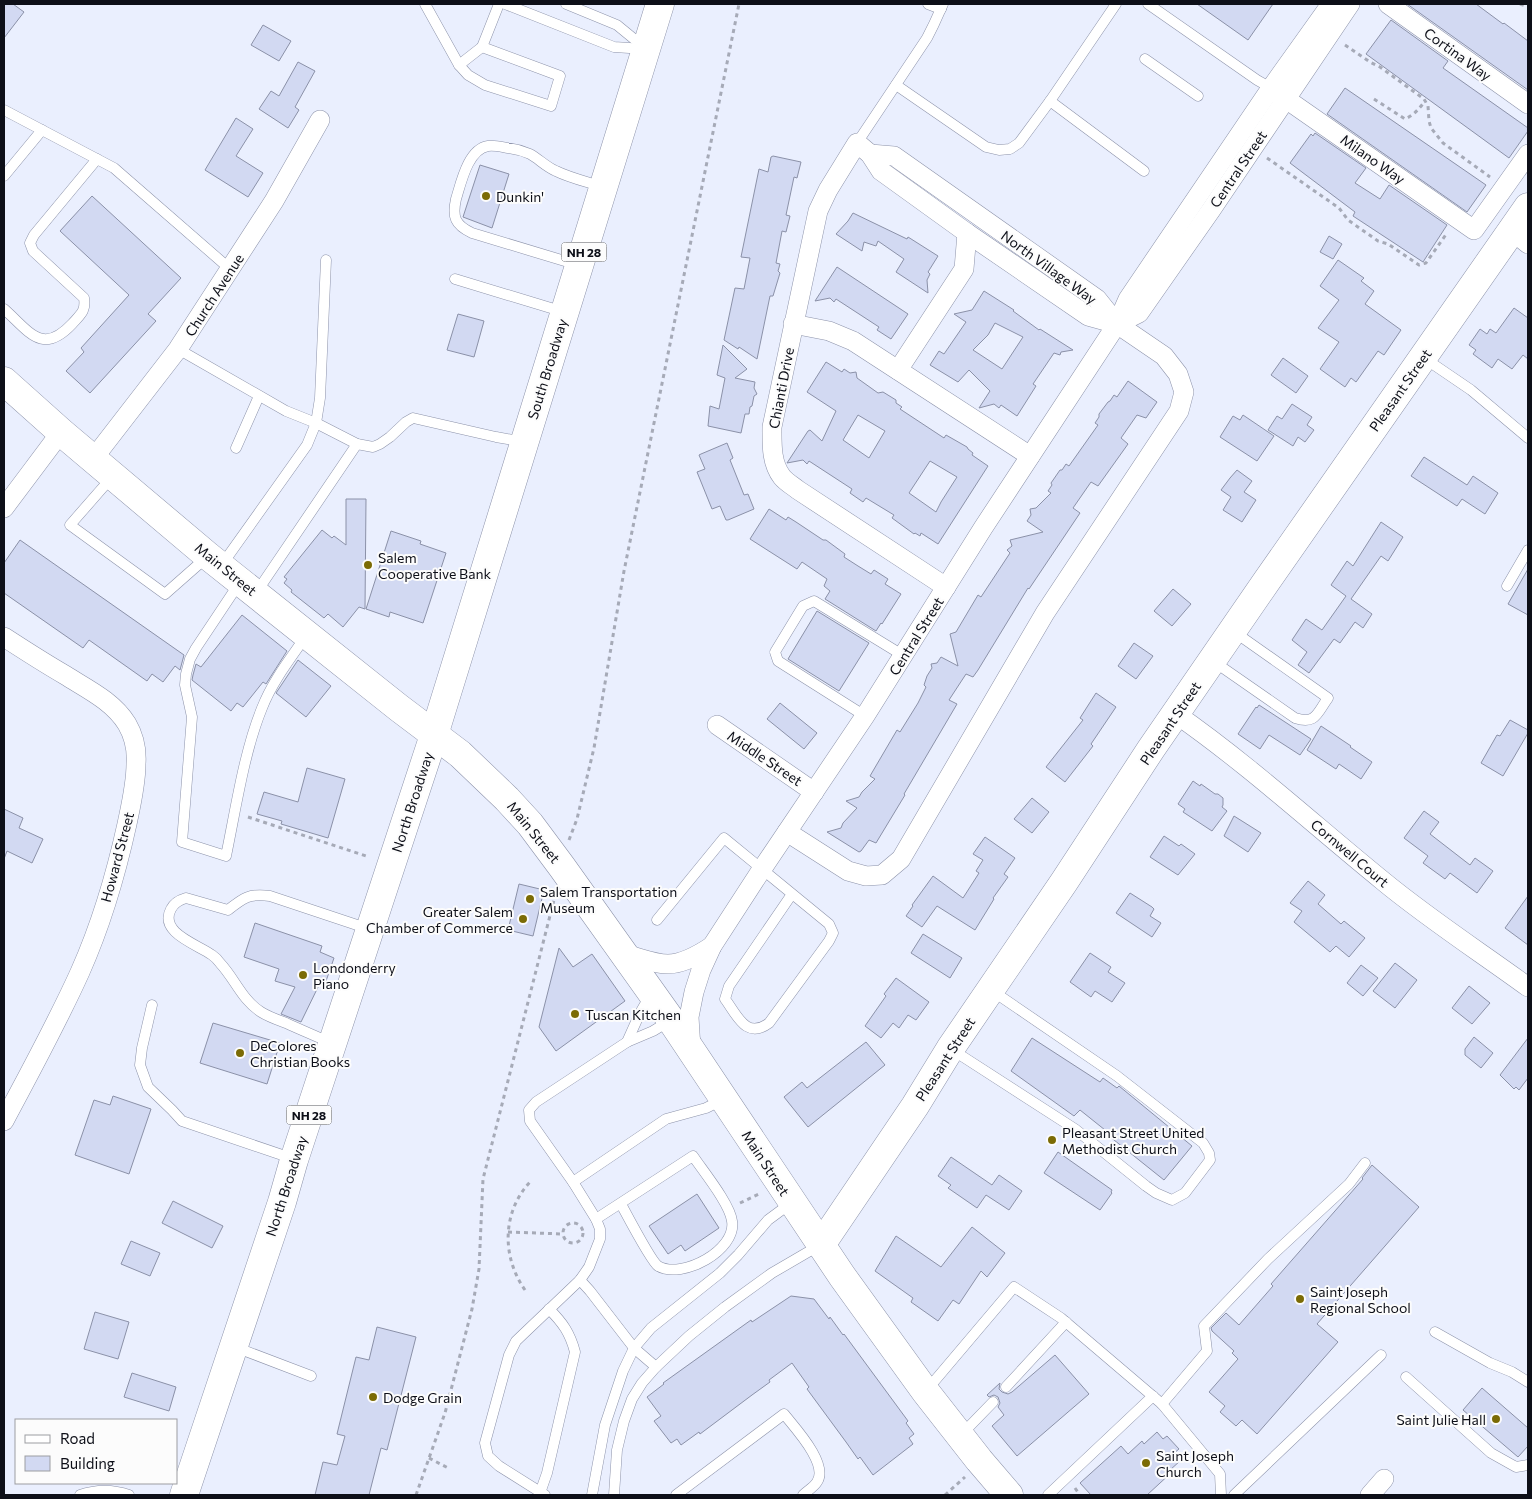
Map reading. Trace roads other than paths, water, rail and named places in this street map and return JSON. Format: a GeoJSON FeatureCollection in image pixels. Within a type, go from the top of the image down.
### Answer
{"type":"FeatureCollection","features":[{"type":"Feature","properties":{"kind":"main road","name":"South Broadway"},"geometry":{"type":"LineString","coordinates":[[434,735],[660,4]]}},
{"type":"Feature","properties":{"kind":"main road","name":"Pleasant Street"},"geometry":{"type":"LineString","coordinates":[[821,1245],[950,1049],[1212,661],[1423,357],[1520,237],[1528,207]]}},
{"type":"Feature","properties":{"kind":"main road","name":"Main Street"},"geometry":{"type":"LineString","coordinates":[[4,381],[61,432],[231,574],[468,761],[530,824],[672,1020],[792,1203],[925,1391],[1008,1495]]}},
{"type":"Feature","properties":{"kind":"main road","name":"North Broadway"},"geometry":{"type":"LineString","coordinates":[[184,1495],[282,1202],[294,1160],[434,735]]}},
{"type":"Feature","properties":{"kind":"street","name":"Central Street"},"geometry":{"type":"LineString","coordinates":[[691,1050],[689,1016],[701,970],[712,946],[865,716],[1030,456],[1118,324],[1139,313],[1211,210],[1331,4]]}},
{"type":"Feature","properties":{"kind":"street","name":"Central Street"},"geometry":{"type":"LineString","coordinates":[[1278,93],[1350,4]]}},
{"type":"Feature","properties":{"kind":"street","name":"Cortina Way"},"geometry":{"type":"LineString","coordinates":[[1388,4],[1528,104]]}},
{"type":"Feature","properties":{"kind":"street","name":"Milano Way"},"geometry":{"type":"LineString","coordinates":[[1278,93],[1474,230],[1528,154]]}},
{"type":"Feature","properties":{"kind":"street","name":"Church Avenue"},"geometry":{"type":"LineString","coordinates":[[93,458],[178,349],[274,201],[320,120]]}},
{"type":"Feature","properties":{"kind":"street","name":"North Village Way"},"geometry":{"type":"LineString","coordinates":[[863,148],[881,171],[996,253],[1088,316],[1118,324]]}},
{"type":"Feature","properties":{"kind":"street","name":"North Village Way"},"geometry":{"type":"LineString","coordinates":[[863,148],[894,156],[1097,299],[1118,324]]}},
{"type":"Feature","properties":{"kind":"street","name":"Chianti Drive"},"geometry":{"type":"LineString","coordinates":[[863,148],[828,190],[818,211],[772,427],[774,461],[782,478],[798,490],[946,587]]}},
{"type":"Feature","properties":{"kind":"street"},"geometry":{"type":"LineString","coordinates":[[898,370],[964,269],[968,233]]}},
{"type":"Feature","properties":{"kind":"street"},"geometry":{"type":"LineString","coordinates":[[964,269],[996,253]]}},
{"type":"Feature","properties":{"kind":"street"},"geometry":{"type":"LineString","coordinates":[[793,324],[830,332],[853,341],[1030,456]]}},
{"type":"Feature","properties":{"kind":"street"},"geometry":{"type":"LineString","coordinates":[[787,832],[848,871],[866,876],[882,875],[900,859],[1046,613],[1179,411],[1184,392],[1178,374],[1164,356],[1118,324]]}},
{"type":"Feature","properties":{"kind":"street"},"geometry":{"type":"LineString","coordinates":[[4,508],[61,432]]}},
{"type":"Feature","properties":{"kind":"street","name":"Howard Street"},"geometry":{"type":"LineString","coordinates":[[4,637],[99,696],[114,708],[126,722],[132,734],[136,765],[125,831],[102,913],[80,971],[4,1121]]}},
{"type":"Feature","properties":{"kind":"street","name":"Cornwell Court"},"geometry":{"type":"LineString","coordinates":[[1176,714],[1252,771],[1385,883],[1528,987]]}},
{"type":"Feature","properties":{"kind":"street","name":"Middle Street"},"geometry":{"type":"LineString","coordinates":[[716,725],[814,792]]}},
{"type":"Feature","properties":{"kind":"street","name":"Central Street"},"geometry":{"type":"LineString","coordinates":[[624,954],[669,964],[694,957],[712,946]]}},
{"type":"Feature","properties":{"kind":"street"},"geometry":{"type":"LineString","coordinates":[[1370,1495],[1384,1479]]}},
{"type":"Feature","properties":{"kind":"lane"},"geometry":{"type":"LineString","coordinates":[[426,4],[460,65],[468,75],[485,85],[551,106],[560,76],[482,47]]}},
{"type":"Feature","properties":{"kind":"lane"},"geometry":{"type":"LineString","coordinates":[[460,65],[482,47],[500,4]]}},
{"type":"Feature","properties":{"kind":"lane"},"geometry":{"type":"LineString","coordinates":[[505,4],[614,47],[646,49]]}},
{"type":"Feature","properties":{"kind":"lane"},"geometry":{"type":"LineString","coordinates":[[566,4],[617,25],[646,49]]}},
{"type":"Feature","properties":{"kind":"lane"},"geometry":{"type":"LineString","coordinates":[[863,148],[896,85],[931,31],[942,6],[928,4]]}},
{"type":"Feature","properties":{"kind":"lane"},"geometry":{"type":"LineString","coordinates":[[896,85],[986,147],[1010,150],[1019,143],[1050,101],[1116,4]]}},
{"type":"Feature","properties":{"kind":"lane"},"geometry":{"type":"LineString","coordinates":[[1148,4],[1278,93]]}},
{"type":"Feature","properties":{"kind":"lane"},"geometry":{"type":"LineString","coordinates":[[1146,59],[1198,96]]}},
{"type":"Feature","properties":{"kind":"lane"},"geometry":{"type":"LineString","coordinates":[[1050,101],[1144,171]]}},
{"type":"Feature","properties":{"kind":"lane"},"geometry":{"type":"LineString","coordinates":[[4,110],[114,168],[230,269]]}},
{"type":"Feature","properties":{"kind":"lane"},"geometry":{"type":"LineString","coordinates":[[4,176],[42,130]]}},
{"type":"Feature","properties":{"kind":"lane"},"geometry":{"type":"LineString","coordinates":[[579,265],[472,233],[462,228],[456,220],[453,211],[461,182],[468,163],[474,155],[480,149],[495,146],[522,150],[556,172],[604,188]]}},
{"type":"Feature","properties":{"kind":"lane"},"geometry":{"type":"LineString","coordinates":[[4,308],[36,337],[46,340],[56,338],[82,314],[86,307],[84,298],[33,251],[30,243],[34,235],[97,159]]}},
{"type":"Feature","properties":{"kind":"lane"},"geometry":{"type":"LineString","coordinates":[[308,634],[272,687],[262,706],[252,736],[226,856],[182,842],[192,716],[185,685],[186,674],[190,659],[231,574],[307,445],[316,423],[320,398],[326,260]]}},
{"type":"Feature","properties":{"kind":"lane"},"geometry":{"type":"LineString","coordinates":[[454,279],[564,312]]}},
{"type":"Feature","properties":{"kind":"lane"},"geometry":{"type":"LineString","coordinates":[[178,349],[286,411],[316,423],[357,444],[373,447],[380,444],[413,418],[525,442]]}},
{"type":"Feature","properties":{"kind":"lane"},"geometry":{"type":"LineString","coordinates":[[1423,357],[1471,390],[1528,438]]}},
{"type":"Feature","properties":{"kind":"lane"},"geometry":{"type":"LineString","coordinates":[[236,448],[260,396]]}},
{"type":"Feature","properties":{"kind":"lane"},"geometry":{"type":"LineString","coordinates":[[113,476],[70,525],[165,594],[231,574],[357,444]]}},
{"type":"Feature","properties":{"kind":"lane"},"geometry":{"type":"LineString","coordinates":[[1507,586],[1528,550]]}},
{"type":"Feature","properties":{"kind":"lane"},"geometry":{"type":"LineString","coordinates":[[865,716],[778,661],[775,652],[802,606],[814,601],[904,656]]}},
{"type":"Feature","properties":{"kind":"lane"},"geometry":{"type":"LineString","coordinates":[[1212,661],[1295,718],[1305,722],[1312,720],[1328,698],[1233,631]]}},
{"type":"Feature","properties":{"kind":"lane"},"geometry":{"type":"LineString","coordinates":[[657,920],[724,838],[829,924],[833,932],[830,942],[769,1023],[762,1029],[752,1029],[743,1024],[725,999],[730,986],[792,894]]}},
{"type":"Feature","properties":{"kind":"lane"},"geometry":{"type":"LineString","coordinates":[[333,1043],[263,1014],[244,998],[229,974],[212,954],[184,939],[176,932],[169,920],[169,912],[179,900],[186,898],[228,910],[249,895],[258,894],[270,896],[370,930]]}},
{"type":"Feature","properties":{"kind":"lane"},"geometry":{"type":"LineString","coordinates":[[950,1049],[1075,1129],[1146,1186],[1172,1200],[1185,1193],[1210,1160],[1209,1153],[1203,1143],[1117,1076],[990,990]]}},
{"type":"Feature","properties":{"kind":"lane"},"geometry":{"type":"LineString","coordinates":[[627,1042],[640,1012],[652,992]]}},
{"type":"Feature","properties":{"kind":"lane"},"geometry":{"type":"LineString","coordinates":[[152,1005],[140,1065],[148,1087],[182,1122],[294,1160]]}},
{"type":"Feature","properties":{"kind":"lane"},"geometry":{"type":"LineString","coordinates":[[549,1309],[562,1322],[571,1337],[575,1352],[542,1494],[499,1466],[488,1456],[485,1443],[509,1355],[516,1340],[549,1309],[580,1280],[589,1267],[600,1240],[600,1229],[596,1219],[573,1182],[530,1121],[529,1110],[536,1102],[627,1042],[653,1031],[672,1020]]}},
{"type":"Feature","properties":{"kind":"lane"},"geometry":{"type":"LineString","coordinates":[[573,1182],[666,1119],[706,1108],[724,1099]]}},
{"type":"Feature","properties":{"kind":"lane"},"geometry":{"type":"LineString","coordinates":[[596,1219],[692,1156],[729,1209],[732,1222],[731,1234],[725,1244],[696,1264],[680,1269],[668,1269],[657,1265],[620,1204]]}},
{"type":"Feature","properties":{"kind":"lane"},"geometry":{"type":"LineString","coordinates":[[1162,1404],[1207,1351],[1204,1326],[1268,1259],[1349,1184],[1365,1163]]}},
{"type":"Feature","properties":{"kind":"lane"},"geometry":{"type":"LineString","coordinates":[[592,1495],[604,1424],[623,1371],[634,1348],[651,1328],[720,1273],[768,1220],[792,1203]]}},
{"type":"Feature","properties":{"kind":"lane"},"geometry":{"type":"LineString","coordinates":[[614,1495],[617,1450],[624,1421],[632,1399],[642,1382],[656,1366],[689,1336],[725,1307],[772,1273],[821,1245]]}},
{"type":"Feature","properties":{"kind":"lane"},"geometry":{"type":"LineString","coordinates":[[580,1280],[634,1348],[656,1366]]}},
{"type":"Feature","properties":{"kind":"lane"},"geometry":{"type":"LineString","coordinates":[[925,1391],[1014,1287],[1066,1322],[1162,1404],[1220,1474],[1221,1495]]}},
{"type":"Feature","properties":{"kind":"lane"},"geometry":{"type":"LineString","coordinates":[[1006,1387],[1066,1322]]}},
{"type":"Feature","properties":{"kind":"lane"},"geometry":{"type":"LineString","coordinates":[[1435,1332],[1528,1382]]}},
{"type":"Feature","properties":{"kind":"lane"},"geometry":{"type":"LineString","coordinates":[[233,1347],[311,1376]]}},
{"type":"Feature","properties":{"kind":"lane"},"geometry":{"type":"LineString","coordinates":[[1234,1495],[1381,1355]]}},
{"type":"Feature","properties":{"kind":"lane"},"geometry":{"type":"LineString","coordinates":[[1406,1377],[1491,1453],[1516,1467],[1528,1465]]}},
{"type":"Feature","properties":{"kind":"lane"},"geometry":{"type":"LineString","coordinates":[[1048,1495],[1153,1396]]}},
{"type":"Feature","properties":{"kind":"lane"},"geometry":{"type":"LineString","coordinates":[[960,1436],[993,1402]]}},
{"type":"Feature","properties":{"kind":"lane"},"geometry":{"type":"LineString","coordinates":[[676,1495],[784,1414],[813,1452],[821,1468],[818,1481],[803,1495]]}},
{"type":"Feature","properties":{"kind":"lane"},"geometry":{"type":"LineString","coordinates":[[80,1495],[99,1490],[112,1490],[129,1495]]}},
{"type":"Feature","properties":{"kind":"place","name":"Dunkin'"},"geometry":{"type":"Point","coordinates":[486,196]}},
{"type":"Feature","properties":{"kind":"place","name":"Salem Cooperative Bank"},"geometry":{"type":"Point","coordinates":[368,565]}},
{"type":"Feature","properties":{"kind":"place","name":"Salem Transportation Museum"},"geometry":{"type":"Point","coordinates":[530,899]}},
{"type":"Feature","properties":{"kind":"place","name":"Greater Salem Chamber of Commerce"},"geometry":{"type":"Point","coordinates":[523,919]}},
{"type":"Feature","properties":{"kind":"place","name":"Londonderry Piano"},"geometry":{"type":"Point","coordinates":[303,975]}},
{"type":"Feature","properties":{"kind":"place","name":"Tuscan Kitchen"},"geometry":{"type":"Point","coordinates":[575,1014]}},
{"type":"Feature","properties":{"kind":"place","name":"DeColores Christian Books"},"geometry":{"type":"Point","coordinates":[240,1053]}},
{"type":"Feature","properties":{"kind":"place","name":"Pleasant Street United Methodist Church"},"geometry":{"type":"Point","coordinates":[1052,1140]}},
{"type":"Feature","properties":{"kind":"place","name":"Saint Joseph Regional School"},"geometry":{"type":"Point","coordinates":[1300,1299]}},
{"type":"Feature","properties":{"kind":"place","name":"Dodge Grain"},"geometry":{"type":"Point","coordinates":[373,1397]}},
{"type":"Feature","properties":{"kind":"place","name":"Saint Julie Hall"},"geometry":{"type":"Point","coordinates":[1496,1419]}},
{"type":"Feature","properties":{"kind":"place","name":"Saint Joseph Church"},"geometry":{"type":"Point","coordinates":[1146,1463]}}]}
